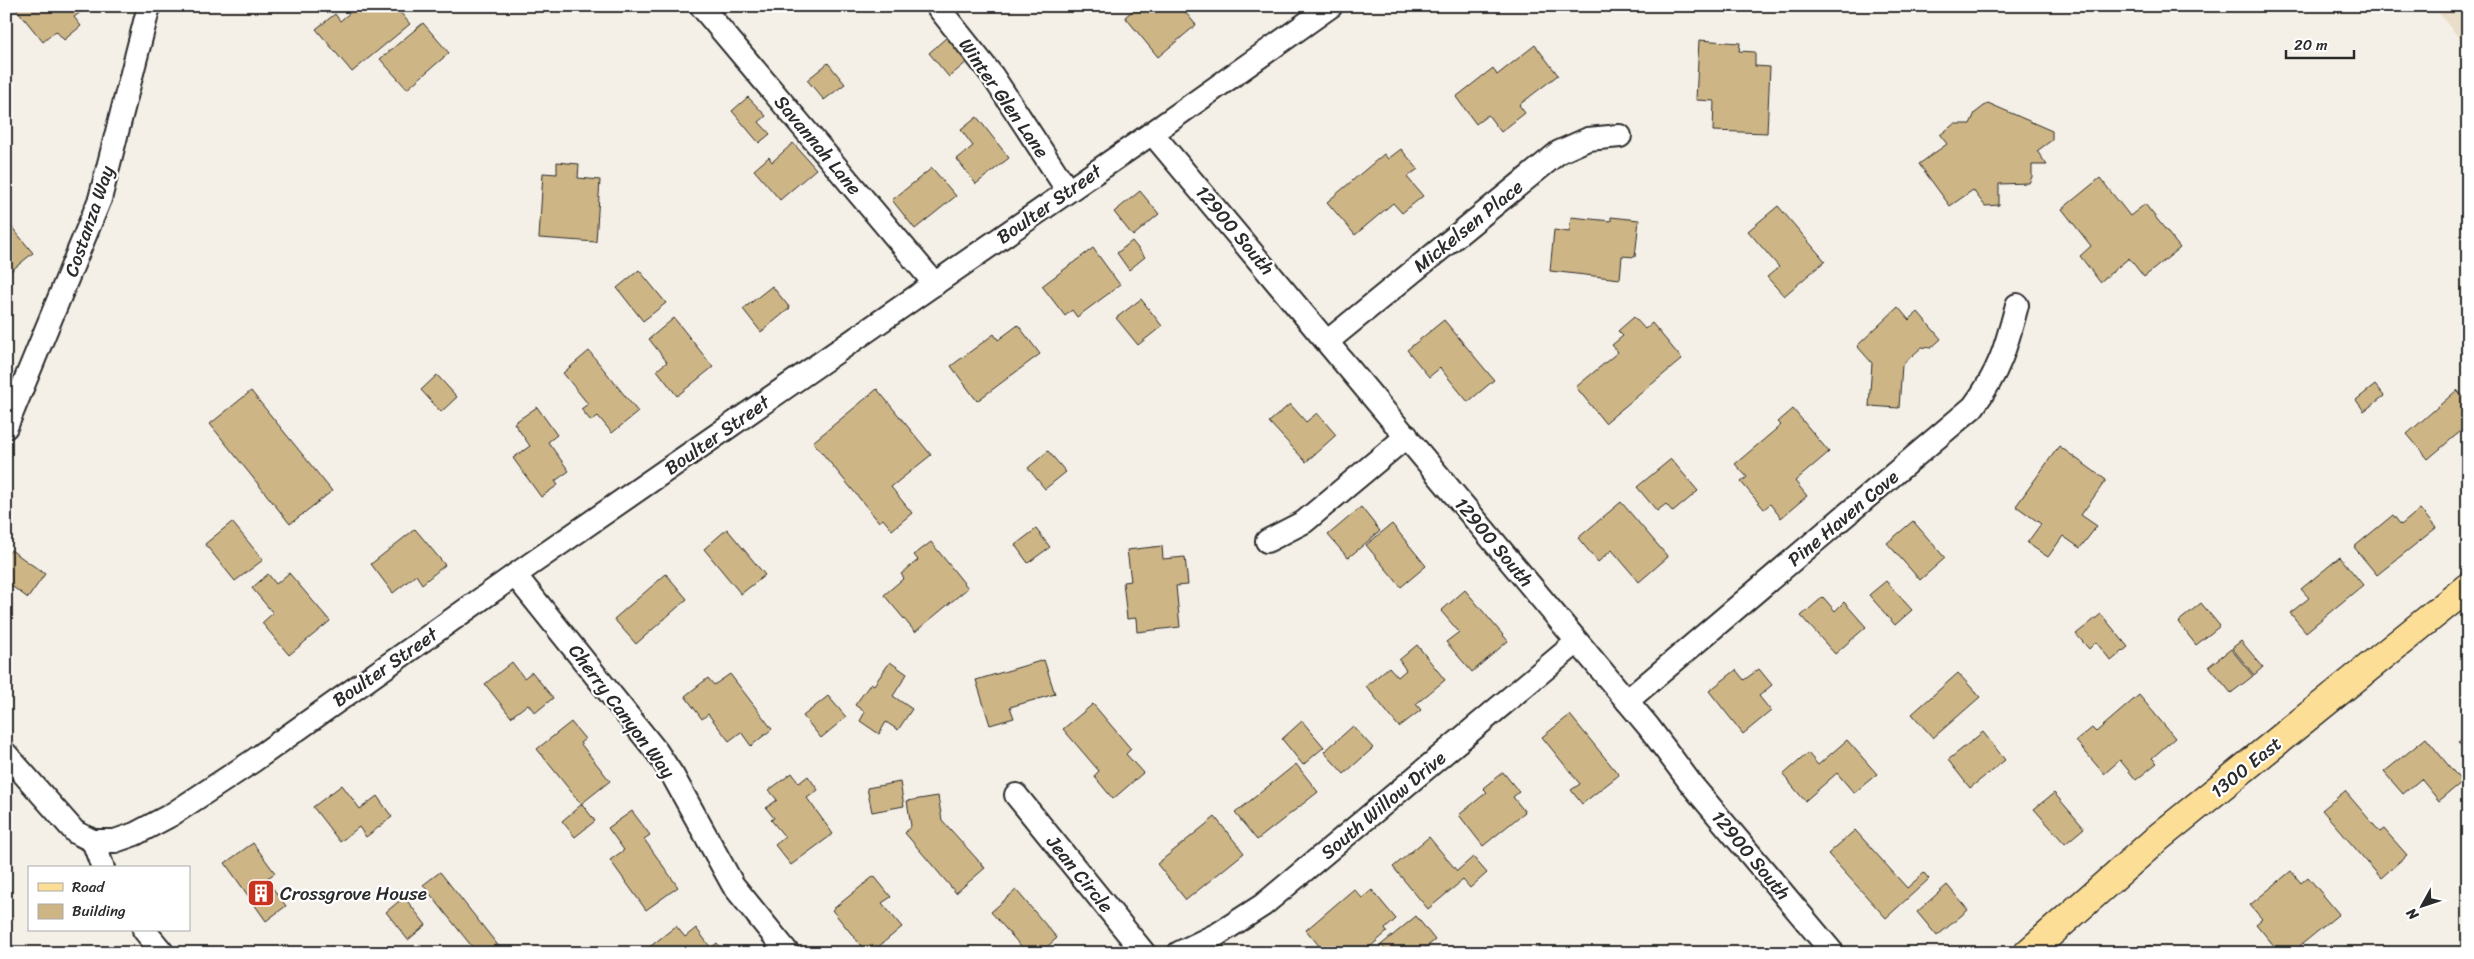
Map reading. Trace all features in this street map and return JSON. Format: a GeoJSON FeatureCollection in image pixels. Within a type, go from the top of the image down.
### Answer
{"type":"FeatureCollection","features":[{"type":"Feature","properties":{"kind":"main road","name":"1300 East"},"geometry":{"type":"LineString","coordinates":[[2028,953],[2159,837],[2468,587]]}},
{"type":"Feature","properties":{"kind":"street","name":"Costanza Way"},"geometry":{"type":"LineString","coordinates":[[6,427],[100,199],[149,6]]}},
{"type":"Feature","properties":{"kind":"street","name":"Savannah Lane"},"geometry":{"type":"LineString","coordinates":[[701,6],[935,284]]}},
{"type":"Feature","properties":{"kind":"street","name":"Winter Glen Lane"},"geometry":{"type":"LineString","coordinates":[[937,6],[992,75],[1068,191]]}},
{"type":"Feature","properties":{"kind":"street","name":"Boulter Street"},"geometry":{"type":"LineString","coordinates":[[93,841],[106,842],[122,839],[171,815],[252,761],[515,575],[1152,133],[1331,6]]}},
{"type":"Feature","properties":{"kind":"street","name":"12900 South"},"geometry":{"type":"LineString","coordinates":[[1152,133],[1328,340],[1627,701],[1692,785],[1833,953]]}},
{"type":"Feature","properties":{"kind":"street","name":"Mickelsen Place"},"geometry":{"type":"LineString","coordinates":[[1328,340],[1559,152],[1588,139],[1620,136]]}},
{"type":"Feature","properties":{"kind":"street","name":"Pine Haven Cove"},"geometry":{"type":"LineString","coordinates":[[1627,701],[1973,407],[1991,383],[2000,361],[2017,305]]}},
{"type":"Feature","properties":{"kind":"street"},"geometry":{"type":"LineString","coordinates":[[1267,541],[1304,522],[1407,436]]}},
{"type":"Feature","properties":{"kind":"street","name":"Cherry Canyon Way"},"geometry":{"type":"LineString","coordinates":[[515,575],[657,752],[673,776],[733,885],[788,953]]}},
{"type":"Feature","properties":{"kind":"street","name":"South Willow Drive"},"geometry":{"type":"LineString","coordinates":[[1179,953],[1218,934],[1263,905],[1577,642]]}},
{"type":"Feature","properties":{"kind":"street"},"geometry":{"type":"LineString","coordinates":[[6,754],[75,832],[93,841],[102,866]]}},
{"type":"Feature","properties":{"kind":"street","name":"Jean Circle"},"geometry":{"type":"LineString","coordinates":[[1016,795],[1144,953]]}},
{"type":"Feature","properties":{"kind":"street"},"geometry":{"type":"LineString","coordinates":[[146,932],[163,953]]}},
{"type":"Feature","properties":{"kind":"shaded area"},"geometry":{"type":"Polygon","coordinates":[[[2433,6],[2468,6],[2468,49],[2433,6]]]}},
{"type":"Feature","properties":{"kind":"building"},"geometry":{"type":"Polygon","coordinates":[[[14,6],[83,6],[85,9],[74,17],[81,26],[64,40],[56,31],[43,42],[14,6]]]}},
{"type":"Feature","properties":{"kind":"building"},"geometry":{"type":"Polygon","coordinates":[[[358,6],[395,6],[410,24],[352,72],[316,29],[335,14],[340,21],[358,6]]]}},
{"type":"Feature","properties":{"kind":"building"},"geometry":{"type":"Polygon","coordinates":[[[1138,6],[1180,6],[1196,25],[1158,57],[1125,17],[1138,6]]]}},
{"type":"Feature","properties":{"kind":"building"},"geometry":{"type":"Polygon","coordinates":[[[423,23],[449,53],[407,89],[380,59],[423,23]]]}},
{"type":"Feature","properties":{"kind":"building"},"geometry":{"type":"Polygon","coordinates":[[[947,37],[968,61],[949,77],[929,53],[947,37]]]}},
{"type":"Feature","properties":{"kind":"building"},"geometry":{"type":"Polygon","coordinates":[[[1699,40],[1740,43],[1739,51],[1755,52],[1755,66],[1770,67],[1767,133],[1713,131],[1714,101],[1696,100],[1699,40]]]}},
{"type":"Feature","properties":{"kind":"building"},"geometry":{"type":"Polygon","coordinates":[[[1535,45],[1558,75],[1519,105],[1525,113],[1501,132],[1488,115],[1476,124],[1456,97],[1493,68],[1497,75],[1535,45]]]}},
{"type":"Feature","properties":{"kind":"building"},"geometry":{"type":"Polygon","coordinates":[[[828,63],[845,84],[824,100],[807,80],[828,63]]]}},
{"type":"Feature","properties":{"kind":"building"},"geometry":{"type":"Polygon","coordinates":[[[748,97],[766,116],[759,122],[770,134],[759,143],[732,111],[748,97]]]}},
{"type":"Feature","properties":{"kind":"building"},"geometry":{"type":"Polygon","coordinates":[[[1988,103],[2052,131],[2052,140],[2037,151],[2047,165],[2032,165],[2032,177],[2029,183],[1999,184],[1999,205],[1985,206],[1973,190],[1950,206],[1919,164],[1947,144],[1940,135],[1954,124],[1970,124],[1975,113],[1988,103]]]}},
{"type":"Feature","properties":{"kind":"building"},"geometry":{"type":"Polygon","coordinates":[[[977,117],[1009,158],[976,184],[957,159],[973,146],[961,130],[977,117]]]}},
{"type":"Feature","properties":{"kind":"building"},"geometry":{"type":"Polygon","coordinates":[[[793,143],[816,169],[780,200],[754,170],[769,157],[772,162],[793,143]]]}},
{"type":"Feature","properties":{"kind":"building"},"geometry":{"type":"Polygon","coordinates":[[[1401,149],[1418,169],[1407,177],[1423,196],[1402,213],[1393,203],[1355,235],[1327,202],[1384,154],[1388,159],[1401,149]]]}},
{"type":"Feature","properties":{"kind":"building"},"geometry":{"type":"Polygon","coordinates":[[[557,162],[579,164],[578,178],[600,180],[596,242],[539,238],[543,173],[557,174],[557,162]]]}},
{"type":"Feature","properties":{"kind":"building"},"geometry":{"type":"Polygon","coordinates":[[[932,168],[956,196],[915,229],[892,200],[932,168]]]}},
{"type":"Feature","properties":{"kind":"building"},"geometry":{"type":"Polygon","coordinates":[[[2100,178],[2130,216],[2145,204],[2180,248],[2144,277],[2129,258],[2100,282],[2080,256],[2091,246],[2062,209],[2100,178]]]}},
{"type":"Feature","properties":{"kind":"building"},"geometry":{"type":"Polygon","coordinates":[[[1140,191],[1159,214],[1133,236],[1114,212],[1140,191]]]}},
{"type":"Feature","properties":{"kind":"building"},"geometry":{"type":"Polygon","coordinates":[[[1778,206],[1825,261],[1784,296],[1767,277],[1779,267],[1748,231],[1778,206]]]}},
{"type":"Feature","properties":{"kind":"building"},"geometry":{"type":"Polygon","coordinates":[[[1571,217],[1611,221],[1611,217],[1639,220],[1635,257],[1622,256],[1620,279],[1550,271],[1554,230],[1569,232],[1571,217]]]}},
{"type":"Feature","properties":{"kind":"building"},"geometry":{"type":"Polygon","coordinates":[[[6,220],[33,253],[6,275],[6,220]]]}},
{"type":"Feature","properties":{"kind":"building"},"geometry":{"type":"Polygon","coordinates":[[[1132,241],[1145,257],[1129,270],[1117,253],[1132,241]]]}},
{"type":"Feature","properties":{"kind":"building"},"geometry":{"type":"Polygon","coordinates":[[[1093,248],[1120,285],[1077,317],[1072,310],[1065,316],[1042,286],[1093,248]]]}},
{"type":"Feature","properties":{"kind":"building"},"geometry":{"type":"Polygon","coordinates":[[[639,270],[666,303],[643,321],[617,288],[639,270]]]}},
{"type":"Feature","properties":{"kind":"building"},"geometry":{"type":"Polygon","coordinates":[[[772,286],[790,308],[761,332],[743,309],[772,286]]]}},
{"type":"Feature","properties":{"kind":"building"},"geometry":{"type":"Polygon","coordinates":[[[1141,299],[1162,326],[1138,345],[1116,318],[1141,299]]]}},
{"type":"Feature","properties":{"kind":"building"},"geometry":{"type":"Polygon","coordinates":[[[1898,307],[1909,320],[1918,312],[1941,339],[1931,348],[1922,347],[1902,365],[1899,408],[1869,406],[1872,363],[1857,346],[1898,307]]]}},
{"type":"Feature","properties":{"kind":"building"},"geometry":{"type":"Polygon","coordinates":[[[1634,317],[1645,329],[1652,323],[1682,359],[1605,423],[1576,387],[1618,352],[1612,345],[1623,336],[1618,331],[1634,317]]]}},
{"type":"Feature","properties":{"kind":"building"},"geometry":{"type":"Polygon","coordinates":[[[674,318],[713,367],[677,396],[657,370],[667,362],[649,339],[674,318]]]}},
{"type":"Feature","properties":{"kind":"building"},"geometry":{"type":"Polygon","coordinates":[[[1444,320],[1494,380],[1468,402],[1440,368],[1429,377],[1407,350],[1444,320]]]}},
{"type":"Feature","properties":{"kind":"building"},"geometry":{"type":"Polygon","coordinates":[[[1018,325],[1040,354],[977,401],[951,366],[994,334],[998,340],[1018,325]]]}},
{"type":"Feature","properties":{"kind":"building"},"geometry":{"type":"Polygon","coordinates":[[[589,351],[638,412],[612,433],[598,416],[591,421],[581,409],[588,404],[563,373],[589,351]]]}},
{"type":"Feature","properties":{"kind":"building"},"geometry":{"type":"Polygon","coordinates":[[[437,375],[457,397],[441,412],[421,390],[437,375]]]}},
{"type":"Feature","properties":{"kind":"building"},"geometry":{"type":"Polygon","coordinates":[[[2375,385],[2384,396],[2364,411],[2356,400],[2375,385]]]}},
{"type":"Feature","properties":{"kind":"building"},"geometry":{"type":"Polygon","coordinates":[[[877,389],[931,455],[891,487],[912,513],[892,530],[883,519],[879,522],[813,442],[877,389]]]}},
{"type":"Feature","properties":{"kind":"building"},"geometry":{"type":"Polygon","coordinates":[[[2457,390],[2468,402],[2468,425],[2428,459],[2407,434],[2457,390]]]}},
{"type":"Feature","properties":{"kind":"building"},"geometry":{"type":"Polygon","coordinates":[[[251,391],[332,491],[290,524],[210,424],[251,391]]]}},
{"type":"Feature","properties":{"kind":"building"},"geometry":{"type":"Polygon","coordinates":[[[1290,404],[1306,422],[1317,413],[1336,435],[1306,462],[1269,422],[1290,404]]]}},
{"type":"Feature","properties":{"kind":"building"},"geometry":{"type":"Polygon","coordinates":[[[537,407],[557,435],[548,442],[569,471],[555,481],[558,485],[541,497],[513,458],[530,446],[514,423],[537,407]]]}},
{"type":"Feature","properties":{"kind":"building"},"geometry":{"type":"Polygon","coordinates":[[[1793,409],[1829,452],[1795,481],[1807,496],[1781,518],[1770,504],[1764,509],[1741,482],[1747,477],[1735,464],[1781,425],[1778,422],[1793,409]]]}},
{"type":"Feature","properties":{"kind":"building"},"geometry":{"type":"Polygon","coordinates":[[[2059,446],[2106,480],[2081,515],[2097,526],[2080,548],[2063,536],[2048,557],[2027,543],[2041,524],[2016,506],[2059,446]]]}},
{"type":"Feature","properties":{"kind":"building"},"geometry":{"type":"Polygon","coordinates":[[[1048,451],[1066,472],[1045,489],[1028,468],[1048,451]]]}},
{"type":"Feature","properties":{"kind":"building"},"geometry":{"type":"Polygon","coordinates":[[[1671,459],[1698,491],[1673,512],[1666,504],[1657,511],[1637,487],[1671,459]]]}},
{"type":"Feature","properties":{"kind":"building"},"geometry":{"type":"Polygon","coordinates":[[[1621,502],[1668,557],[1639,582],[1612,550],[1598,562],[1578,538],[1621,502]]]}},
{"type":"Feature","properties":{"kind":"building"},"geometry":{"type":"Polygon","coordinates":[[[1361,507],[1380,531],[1348,558],[1328,535],[1361,507]]]}},
{"type":"Feature","properties":{"kind":"building"},"geometry":{"type":"Polygon","coordinates":[[[2420,509],[2436,528],[2377,575],[2354,547],[2393,515],[2401,525],[2420,509]]]}},
{"type":"Feature","properties":{"kind":"building"},"geometry":{"type":"Polygon","coordinates":[[[1913,521],[1945,558],[1920,580],[1887,543],[1913,521]]]}},
{"type":"Feature","properties":{"kind":"building"},"geometry":{"type":"Polygon","coordinates":[[[232,522],[263,560],[235,581],[205,544],[232,522]]]}},
{"type":"Feature","properties":{"kind":"building"},"geometry":{"type":"Polygon","coordinates":[[[1392,524],[1426,566],[1401,587],[1366,545],[1392,524]]]}},
{"type":"Feature","properties":{"kind":"building"},"geometry":{"type":"Polygon","coordinates":[[[415,529],[445,565],[422,584],[416,575],[393,593],[371,564],[415,529]]]}},
{"type":"Feature","properties":{"kind":"building"},"geometry":{"type":"Polygon","coordinates":[[[727,529],[765,575],[741,594],[704,549],[727,529]]]}},
{"type":"Feature","properties":{"kind":"building"},"geometry":{"type":"Polygon","coordinates":[[[1036,529],[1050,547],[1028,563],[1015,545],[1036,529]]]}},
{"type":"Feature","properties":{"kind":"building"},"geometry":{"type":"Polygon","coordinates":[[[931,542],[968,588],[915,632],[884,595],[904,578],[901,574],[918,560],[914,555],[931,542]]]}},
{"type":"Feature","properties":{"kind":"building"},"geometry":{"type":"Polygon","coordinates":[[[1162,546],[1163,559],[1185,557],[1188,585],[1176,586],[1180,627],[1137,632],[1136,618],[1127,619],[1123,582],[1131,581],[1127,550],[1162,546]]]}},
{"type":"Feature","properties":{"kind":"building"},"geometry":{"type":"Polygon","coordinates":[[[11,550],[45,574],[28,598],[6,582],[6,557],[11,550]]]}},
{"type":"Feature","properties":{"kind":"building"},"geometry":{"type":"Polygon","coordinates":[[[2340,557],[2363,585],[2306,632],[2290,613],[2309,598],[2301,589],[2340,557]]]}},
{"type":"Feature","properties":{"kind":"building"},"geometry":{"type":"Polygon","coordinates":[[[289,573],[330,621],[289,655],[262,623],[273,613],[252,588],[268,574],[276,584],[289,573]]]}},
{"type":"Feature","properties":{"kind":"building"},"geometry":{"type":"Polygon","coordinates":[[[666,574],[687,599],[636,644],[614,619],[666,574]]]}},
{"type":"Feature","properties":{"kind":"building"},"geometry":{"type":"Polygon","coordinates":[[[1886,581],[1912,610],[1895,625],[1869,595],[1886,581]]]}},
{"type":"Feature","properties":{"kind":"building"},"geometry":{"type":"Polygon","coordinates":[[[1465,590],[1508,641],[1472,672],[1446,642],[1459,632],[1441,611],[1465,590]]]}},
{"type":"Feature","properties":{"kind":"building"},"geometry":{"type":"Polygon","coordinates":[[[1823,597],[1835,611],[1844,602],[1866,627],[1835,654],[1801,616],[1823,597]]]}},
{"type":"Feature","properties":{"kind":"building"},"geometry":{"type":"Polygon","coordinates":[[[2201,603],[2220,626],[2196,645],[2178,622],[2201,603]]]}},
{"type":"Feature","properties":{"kind":"building"},"geometry":{"type":"Polygon","coordinates":[[[2101,614],[2128,647],[2111,661],[2096,642],[2089,649],[2076,634],[2101,614]]]}},
{"type":"Feature","properties":{"kind":"building"},"geometry":{"type":"Polygon","coordinates":[[[2241,641],[2263,667],[2254,675],[2232,648],[2241,641]]]}},
{"type":"Feature","properties":{"kind":"building"},"geometry":{"type":"Polygon","coordinates":[[[1417,645],[1445,680],[1416,704],[1421,710],[1399,727],[1366,686],[1389,667],[1398,677],[1406,670],[1399,660],[1417,645]]]}},
{"type":"Feature","properties":{"kind":"building"},"geometry":{"type":"Polygon","coordinates":[[[2231,649],[2253,676],[2231,693],[2209,666],[2231,649]]]}},
{"type":"Feature","properties":{"kind":"building"},"geometry":{"type":"Polygon","coordinates":[[[1044,660],[1055,694],[1010,707],[1014,718],[990,725],[976,680],[1044,660]]]}},
{"type":"Feature","properties":{"kind":"building"},"geometry":{"type":"Polygon","coordinates":[[[512,662],[524,678],[532,672],[553,698],[535,713],[528,704],[511,717],[485,684],[512,662]]]}},
{"type":"Feature","properties":{"kind":"building"},"geometry":{"type":"Polygon","coordinates":[[[890,662],[907,674],[893,696],[912,709],[898,730],[886,722],[879,734],[860,721],[865,712],[855,705],[871,683],[874,685],[890,662]]]}},
{"type":"Feature","properties":{"kind":"building"},"geometry":{"type":"Polygon","coordinates":[[[1759,669],[1772,685],[1759,696],[1771,711],[1743,734],[1709,691],[1736,670],[1744,680],[1759,669]]]}},
{"type":"Feature","properties":{"kind":"building"},"geometry":{"type":"Polygon","coordinates":[[[1958,673],[1980,697],[1933,738],[1912,714],[1958,673]]]}},
{"type":"Feature","properties":{"kind":"building"},"geometry":{"type":"Polygon","coordinates":[[[730,674],[772,729],[751,746],[741,732],[729,741],[708,714],[702,719],[685,696],[708,678],[714,685],[730,674]]]}},
{"type":"Feature","properties":{"kind":"building"},"geometry":{"type":"Polygon","coordinates":[[[2139,695],[2175,738],[2152,758],[2157,763],[2136,780],[2120,760],[2104,774],[2076,741],[2092,728],[2096,732],[2139,695]]]}},
{"type":"Feature","properties":{"kind":"building"},"geometry":{"type":"Polygon","coordinates":[[[828,696],[846,717],[821,738],[803,716],[828,696]]]}},
{"type":"Feature","properties":{"kind":"building"},"geometry":{"type":"Polygon","coordinates":[[[1093,704],[1131,749],[1126,754],[1143,773],[1113,799],[1094,776],[1099,771],[1063,729],[1093,704]]]}},
{"type":"Feature","properties":{"kind":"building"},"geometry":{"type":"Polygon","coordinates":[[[1570,715],[1619,775],[1582,804],[1571,790],[1580,784],[1542,737],[1570,715]]]}},
{"type":"Feature","properties":{"kind":"building"},"geometry":{"type":"Polygon","coordinates":[[[1302,721],[1324,747],[1303,765],[1282,739],[1302,721]]]}},
{"type":"Feature","properties":{"kind":"building"},"geometry":{"type":"Polygon","coordinates":[[[571,722],[585,739],[580,743],[610,781],[581,804],[537,749],[571,722]]]}},
{"type":"Feature","properties":{"kind":"building"},"geometry":{"type":"Polygon","coordinates":[[[1353,726],[1373,748],[1344,774],[1324,752],[1353,726]]]}},
{"type":"Feature","properties":{"kind":"building"},"geometry":{"type":"Polygon","coordinates":[[[1983,732],[2005,760],[1970,788],[1948,760],[1983,732]]]}},
{"type":"Feature","properties":{"kind":"building"},"geometry":{"type":"Polygon","coordinates":[[[2468,735],[2468,754],[2458,742],[2468,735]]]}},
{"type":"Feature","properties":{"kind":"building"},"geometry":{"type":"Polygon","coordinates":[[[2426,738],[2462,782],[2439,801],[2421,779],[2403,794],[2384,772],[2426,738]]]}},
{"type":"Feature","properties":{"kind":"building"},"geometry":{"type":"Polygon","coordinates":[[[1847,740],[1877,774],[1854,793],[1837,773],[1805,801],[1783,775],[1808,753],[1818,765],[1847,740]]]}},
{"type":"Feature","properties":{"kind":"building"},"geometry":{"type":"Polygon","coordinates":[[[1296,764],[1318,792],[1257,840],[1235,813],[1296,764]]]}},
{"type":"Feature","properties":{"kind":"building"},"geometry":{"type":"Polygon","coordinates":[[[1503,772],[1519,792],[1513,797],[1525,812],[1483,846],[1459,815],[1487,792],[1483,788],[1503,772]]]}},
{"type":"Feature","properties":{"kind":"building"},"geometry":{"type":"Polygon","coordinates":[[[792,773],[799,783],[808,776],[818,790],[807,798],[833,834],[791,865],[775,845],[785,837],[771,820],[774,818],[766,808],[777,800],[769,790],[792,773]]]}},
{"type":"Feature","properties":{"kind":"building"},"geometry":{"type":"Polygon","coordinates":[[[900,782],[904,806],[872,812],[867,788],[900,782]]]}},
{"type":"Feature","properties":{"kind":"building"},"geometry":{"type":"Polygon","coordinates":[[[342,785],[360,809],[377,796],[392,817],[366,837],[359,827],[340,842],[313,807],[342,785]]]}},
{"type":"Feature","properties":{"kind":"building"},"geometry":{"type":"Polygon","coordinates":[[[2345,791],[2380,832],[2384,829],[2407,855],[2381,878],[2322,810],[2345,791]]]}},
{"type":"Feature","properties":{"kind":"building"},"geometry":{"type":"Polygon","coordinates":[[[2054,793],[2084,828],[2065,844],[2034,809],[2054,793]]]}},
{"type":"Feature","properties":{"kind":"building"},"geometry":{"type":"Polygon","coordinates":[[[938,796],[942,820],[985,868],[956,893],[905,833],[911,826],[907,801],[938,796]]]}},
{"type":"Feature","properties":{"kind":"building"},"geometry":{"type":"Polygon","coordinates":[[[582,804],[595,821],[575,837],[562,821],[582,804]]]}},
{"type":"Feature","properties":{"kind":"building"},"geometry":{"type":"Polygon","coordinates":[[[632,811],[650,835],[644,839],[678,887],[646,910],[610,860],[624,850],[608,828],[632,811]]]}},
{"type":"Feature","properties":{"kind":"building"},"geometry":{"type":"Polygon","coordinates":[[[1215,817],[1244,853],[1186,900],[1157,864],[1215,817]]]}},
{"type":"Feature","properties":{"kind":"building"},"geometry":{"type":"Polygon","coordinates":[[[1855,830],[1907,888],[1924,873],[1929,879],[1886,918],[1828,854],[1855,830]]]}},
{"type":"Feature","properties":{"kind":"building"},"geometry":{"type":"Polygon","coordinates":[[[1429,837],[1457,871],[1473,857],[1487,873],[1470,888],[1463,880],[1428,909],[1393,867],[1429,837]]]}},
{"type":"Feature","properties":{"kind":"building","name":"Crossgrove House"},"geometry":{"type":"Polygon","coordinates":[[[253,843],[275,873],[266,879],[286,906],[266,921],[225,863],[253,843]]]}},
{"type":"Feature","properties":{"kind":"building"},"geometry":{"type":"Polygon","coordinates":[[[2291,871],[2301,883],[2308,877],[2339,914],[2291,953],[2280,953],[2256,924],[2262,919],[2250,905],[2291,871]]]}},
{"type":"Feature","properties":{"kind":"building"},"geometry":{"type":"Polygon","coordinates":[[[440,872],[504,953],[477,953],[423,885],[440,872]]]}},
{"type":"Feature","properties":{"kind":"building"},"geometry":{"type":"Polygon","coordinates":[[[874,876],[891,897],[882,903],[902,927],[871,953],[867,953],[832,910],[874,876]]]}},
{"type":"Feature","properties":{"kind":"building"},"geometry":{"type":"Polygon","coordinates":[[[1947,885],[1968,910],[1937,936],[1917,912],[1947,885]]]}},
{"type":"Feature","properties":{"kind":"building"},"geometry":{"type":"Polygon","coordinates":[[[1354,889],[1362,898],[1372,890],[1396,919],[1385,929],[1387,932],[1363,953],[1325,953],[1306,930],[1354,889]]]}},
{"type":"Feature","properties":{"kind":"building"},"geometry":{"type":"Polygon","coordinates":[[[1016,890],[1057,938],[1040,953],[1027,953],[991,912],[1016,890]]]}},
{"type":"Feature","properties":{"kind":"building"},"geometry":{"type":"Polygon","coordinates":[[[404,897],[426,925],[408,940],[386,912],[404,897]]]}},
{"type":"Feature","properties":{"kind":"building"},"geometry":{"type":"Polygon","coordinates":[[[1416,916],[1435,940],[1419,953],[1388,953],[1381,945],[1416,916]]]}},
{"type":"Feature","properties":{"kind":"building"},"geometry":{"type":"Polygon","coordinates":[[[676,926],[685,937],[696,928],[711,948],[717,943],[725,953],[642,953],[676,926]]]}},
{"type":"Feature","properties":{"kind":"building"},"geometry":{"type":"Polygon","coordinates":[[[2150,945],[2157,953],[2140,953],[2150,945]]]}},
{"type":"Feature","properties":{"kind":"place","name":"Crossgrove House"},"geometry":{"type":"Point","coordinates":[261,893]}}]}
